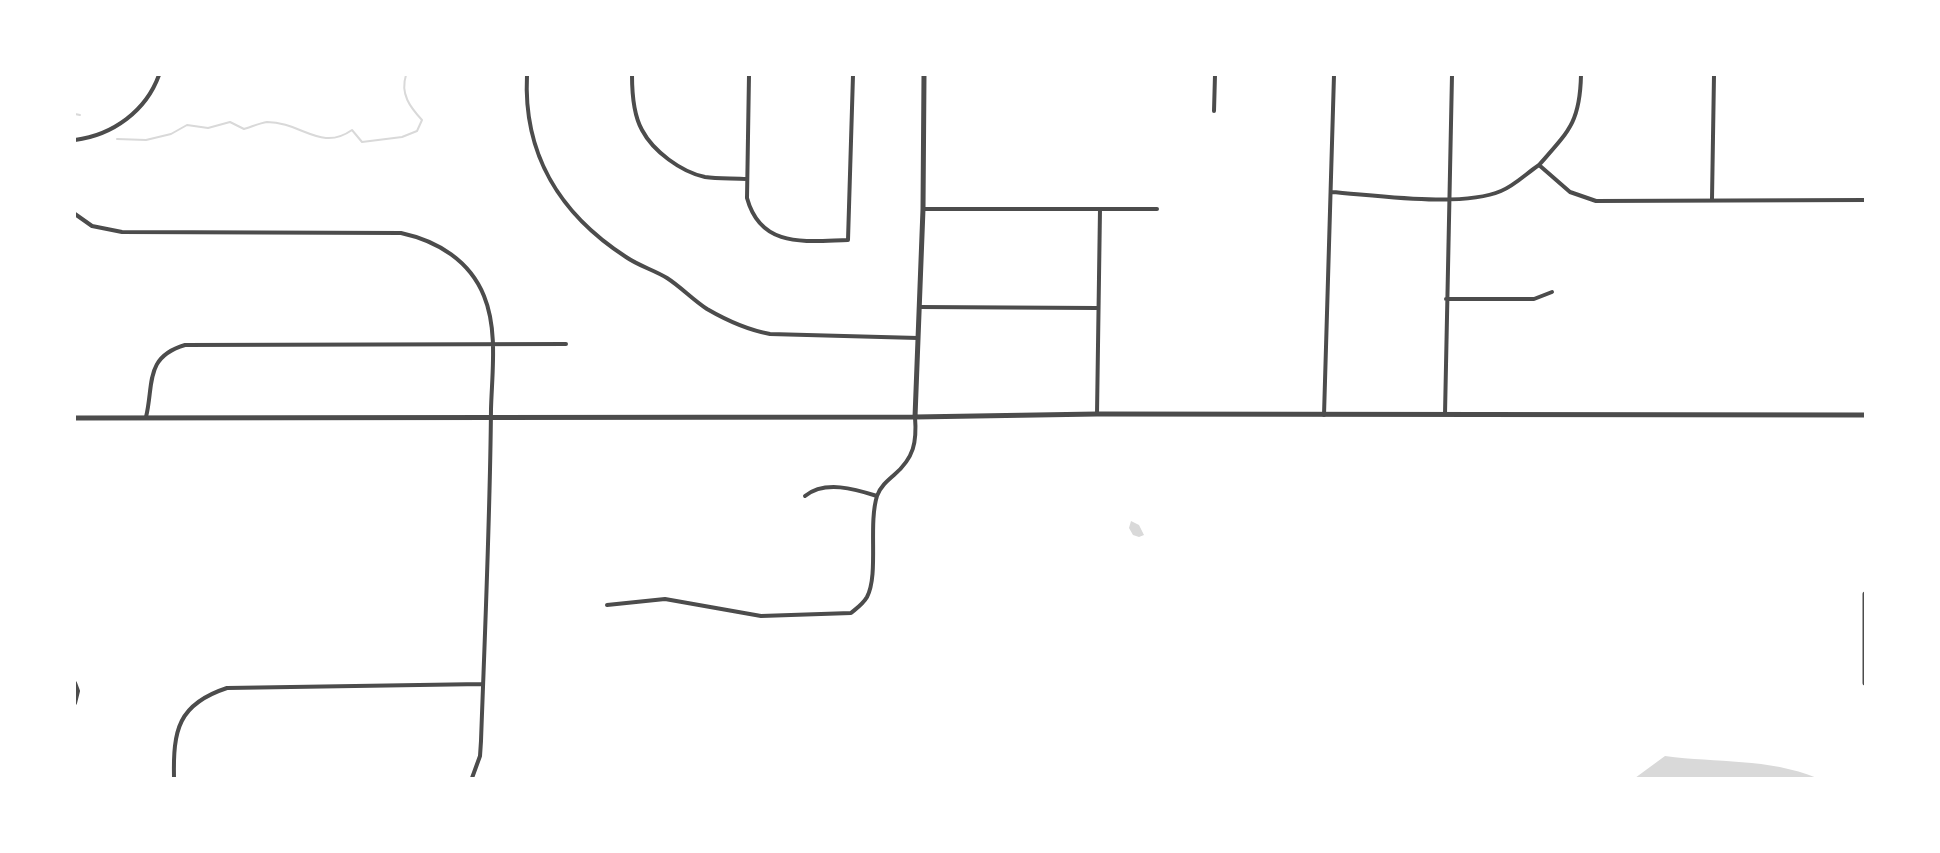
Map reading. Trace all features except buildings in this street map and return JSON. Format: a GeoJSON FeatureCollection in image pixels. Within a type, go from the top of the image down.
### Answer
{"type":"FeatureCollection","features":[{"type":"Feature","properties":{"kind":"street"},"geometry":{"type":"LineString","coordinates":[[75,140],[98,135],[126,120],[146,99],[159,75]]}},
{"type":"Feature","properties":{"kind":"street"},"geometry":{"type":"LineString","coordinates":[[527,75],[528,115],[541,165],[564,202],[591,232],[628,258],[668,278],[707,308],[751,330],[770,334],[918,338]]}},
{"type":"Feature","properties":{"kind":"street"},"geometry":{"type":"LineString","coordinates":[[632,75],[632,92],[641,129],[655,147],[675,164],[704,177],[747,179]]}},
{"type":"Feature","properties":{"kind":"street"},"geometry":{"type":"LineString","coordinates":[[749,75],[747,198],[750,210],[769,233],[793,242],[848,240],[853,75]]}},
{"type":"Feature","properties":{"kind":"street"},"geometry":{"type":"LineString","coordinates":[[607,605],[665,599],[761,616],[851,614],[868,596],[872,527],[877,496],[886,482],[908,462],[914,449],[924,75]]}},
{"type":"Feature","properties":{"kind":"street"},"geometry":{"type":"LineString","coordinates":[[1214,111],[1215,75]]}},
{"type":"Feature","properties":{"kind":"street"},"geometry":{"type":"LineString","coordinates":[[1324,415],[1334,75]]}},
{"type":"Feature","properties":{"kind":"street"},"geometry":{"type":"LineString","coordinates":[[1445,414],[1452,75]]}},
{"type":"Feature","properties":{"kind":"street"},"geometry":{"type":"LineString","coordinates":[[1331,192],[1449,199],[1478,197],[1502,191],[1539,165],[1566,135],[1581,105],[1581,75]]}},
{"type":"Feature","properties":{"kind":"street"},"geometry":{"type":"LineString","coordinates":[[1712,199],[1714,75]]}},
{"type":"Feature","properties":{"kind":"street"},"geometry":{"type":"LineString","coordinates":[[1539,165],[1570,192],[1596,201],[1865,200]]}},
{"type":"Feature","properties":{"kind":"street"},"geometry":{"type":"LineString","coordinates":[[922,209],[1157,209]]}},
{"type":"Feature","properties":{"kind":"street"},"geometry":{"type":"LineString","coordinates":[[1097,414],[1100,209]]}},
{"type":"Feature","properties":{"kind":"street"},"geometry":{"type":"LineString","coordinates":[[75,214],[92,226],[122,232],[380,232],[422,237],[457,258],[476,282],[487,303],[492,344],[480,756],[472,778]]}},
{"type":"Feature","properties":{"kind":"street"},"geometry":{"type":"LineString","coordinates":[[1446,299],[1534,299],[1552,292]]}},
{"type":"Feature","properties":{"kind":"street"},"geometry":{"type":"LineString","coordinates":[[919,307],[1097,308]]}},
{"type":"Feature","properties":{"kind":"street"},"geometry":{"type":"LineString","coordinates":[[146,417],[153,370],[165,353],[185,345],[566,344]]}},
{"type":"Feature","properties":{"kind":"street"},"geometry":{"type":"LineString","coordinates":[[75,418],[915,417],[1097,414],[1865,415]]}},
{"type":"Feature","properties":{"kind":"street"},"geometry":{"type":"LineString","coordinates":[[806,496],[812,491],[836,488],[877,496]]}},
{"type":"Feature","properties":{"kind":"street"},"geometry":{"type":"LineString","coordinates":[[1865,594],[1865,683]]}},
{"type":"Feature","properties":{"kind":"street"},"geometry":{"type":"LineString","coordinates":[[75,683],[78,691],[75,703]]}},
{"type":"Feature","properties":{"kind":"street"},"geometry":{"type":"LineString","coordinates":[[174,778],[175,741],[185,714],[198,700],[227,688],[483,684]]}},
{"type":"Feature","properties":{"kind":"shaded area"},"geometry":{"type":"Polygon","coordinates":[[[1131,521],[1139,525],[1144,535],[1139,537],[1133,535],[1129,528],[1131,521]]]}},
{"type":"Feature","properties":{"kind":"shaded area"},"geometry":{"type":"Polygon","coordinates":[[[1665,756],[1761,764],[1817,778],[1635,778],[1665,756]]]}},
{"type":"Feature","properties":{"kind":"waterway"},"geometry":{"type":"LineString","coordinates":[[117,139],[146,140],[171,134],[187,125],[208,128],[230,122],[244,129],[267,122],[279,123],[320,137],[330,138],[341,136],[352,130],[362,142],[402,137],[417,131],[422,120],[410,105],[405,94],[406,75]]}},
{"type":"Feature","properties":{"kind":"waterway"},"geometry":{"type":"LineString","coordinates":[[75,114],[80,115]]}}]}
